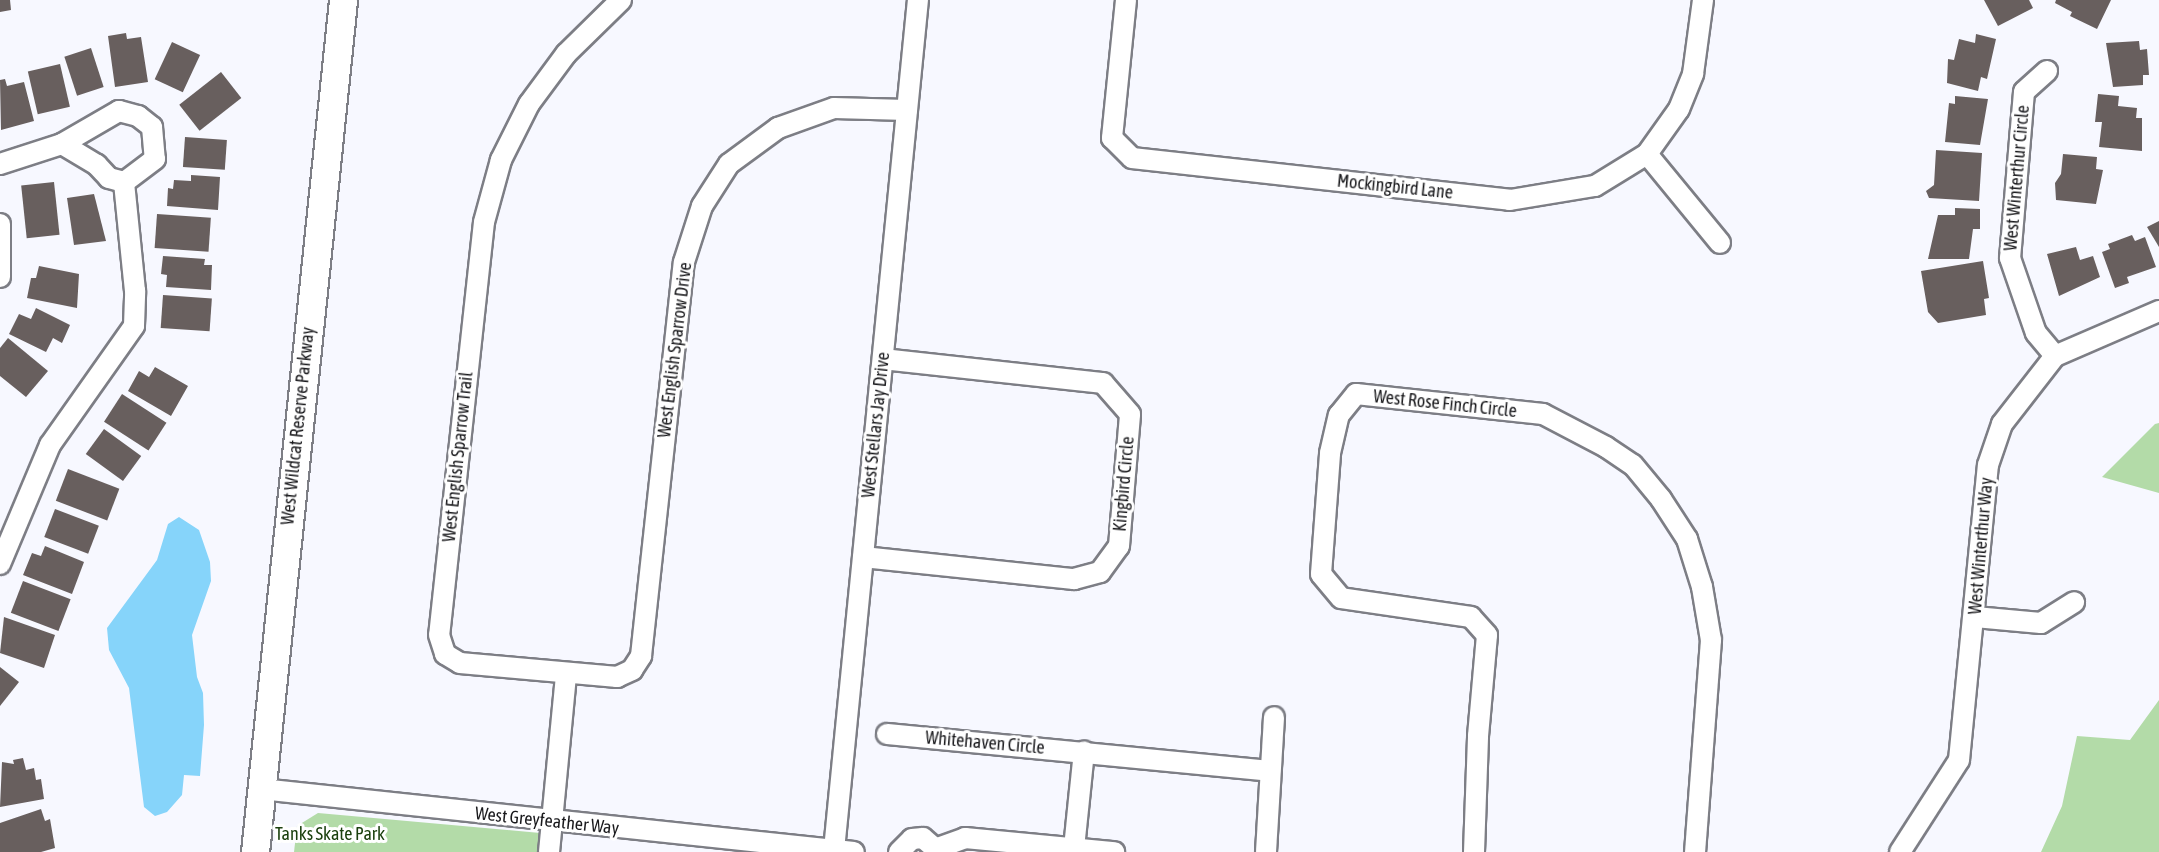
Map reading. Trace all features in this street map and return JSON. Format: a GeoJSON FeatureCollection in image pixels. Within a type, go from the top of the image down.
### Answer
{"type":"FeatureCollection","features":[{"type":"Feature","properties":{"kind":"main road","name":"West Wildcat Reserve Parkway"},"geometry":{"type":"LineString","coordinates":[[255,852],[343,0]]}},
{"type":"Feature","properties":{"kind":"street","name":"West English Sparrow Trail"},"geometry":{"type":"LineString","coordinates":[[566,674],[460,663],[446,654],[439,635],[484,222],[501,160],[529,104],[566,54],[621,0]]}},
{"type":"Feature","properties":{"kind":"street","name":"West Stellars Jay Drive"},"geometry":{"type":"LineString","coordinates":[[834,850],[918,0]]}},
{"type":"Feature","properties":{"kind":"street","name":"Mockingbird Lane"},"geometry":{"type":"LineString","coordinates":[[1126,0],[1113,138],[1132,158],[1510,200],[1595,186],[1647,154],[1679,109],[1693,74],[1703,0]]}},
{"type":"Feature","properties":{"kind":"street","name":"West Winterthur Circle"},"geometry":{"type":"LineString","coordinates":[[2047,71],[2024,92],[2010,258],[2036,333],[2055,356]]}},
{"type":"Feature","properties":{"kind":"street","name":"West English Sparrow Drive"},"geometry":{"type":"LineString","coordinates":[[566,674],[617,677],[632,670],[641,656],[684,262],[702,206],[729,164],[778,128],[834,108],[908,110]]}},
{"type":"Feature","properties":{"kind":"street"},"geometry":{"type":"LineString","coordinates":[[0,164],[62,144],[119,111],[138,116],[152,127],[156,159],[124,182]]}},
{"type":"Feature","properties":{"kind":"street"},"geometry":{"type":"LineString","coordinates":[[62,144],[97,165],[109,178],[124,182]]}},
{"type":"Feature","properties":{"kind":"street"},"geometry":{"type":"LineString","coordinates":[[1647,154],[1720,243]]}},
{"type":"Feature","properties":{"kind":"street"},"geometry":{"type":"LineString","coordinates":[[0,564],[50,445],[134,326],[135,291],[124,182]]}},
{"type":"Feature","properties":{"kind":"street"},"geometry":{"type":"LineString","coordinates":[[0,224],[0,277]]}},
{"type":"Feature","properties":{"kind":"street","name":"West Winterthur Way"},"geometry":{"type":"LineString","coordinates":[[1899,852],[1959,760],[1975,617],[1988,465],[2002,424],[2055,356],[2159,311]]}},
{"type":"Feature","properties":{"kind":"street","name":"Kingbird Circle"},"geometry":{"type":"LineString","coordinates":[[863,557],[1074,579],[1101,573],[1119,546],[1130,414],[1103,383],[883,359]]}},
{"type":"Feature","properties":{"kind":"street","name":"West Rose Finch Circle"},"geometry":{"type":"LineString","coordinates":[[1474,852],[1478,736],[1487,635],[1471,617],[1341,598],[1321,574],[1330,453],[1339,415],[1356,394],[1543,414],[1606,447],[1633,465],[1661,499],[1687,539],[1702,587],[1711,640],[1695,852]]}},
{"type":"Feature","properties":{"kind":"street"},"geometry":{"type":"LineString","coordinates":[[1975,617],[2040,623],[2074,602]]}},
{"type":"Feature","properties":{"kind":"street"},"geometry":{"type":"LineString","coordinates":[[549,852],[566,674]]}},
{"type":"Feature","properties":{"kind":"street"},"geometry":{"type":"LineString","coordinates":[[1265,852],[1274,717]]}},
{"type":"Feature","properties":{"kind":"street","name":"Whitehaven Circle"},"geometry":{"type":"LineString","coordinates":[[887,734],[1270,771]]}},
{"type":"Feature","properties":{"kind":"street"},"geometry":{"type":"LineString","coordinates":[[1074,848],[1084,752]]}},
{"type":"Feature","properties":{"kind":"street","name":"West Greyfeather Way"},"geometry":{"type":"LineString","coordinates":[[261,789],[552,822],[834,850]]}},
{"type":"Feature","properties":{"kind":"street"},"geometry":{"type":"LineString","coordinates":[[899,852],[912,839],[930,841],[939,850],[965,838],[1011,847],[1074,848],[1114,852]]}},
{"type":"Feature","properties":{"kind":"street"},"geometry":{"type":"LineString","coordinates":[[834,850],[854,852]]}},
{"type":"Feature","properties":{"kind":"green space"},"geometry":{"type":"Polygon","coordinates":[[[2159,423],[2159,493],[2102,477],[2155,424],[2159,423]]]}},
{"type":"Feature","properties":{"kind":"green space"},"geometry":{"type":"Polygon","coordinates":[[[2159,700],[2159,852],[2041,852],[2062,806],[2077,736],[2130,740],[2159,700]]]}},
{"type":"Feature","properties":{"kind":"green space","name":"Tanks Skate Park"},"geometry":{"type":"Polygon","coordinates":[[[318,813],[540,833],[539,852],[294,852],[297,826],[318,813]]]}},
{"type":"Feature","properties":{"kind":"water"},"geometry":{"type":"Polygon","coordinates":[[[179,517],[199,530],[210,562],[211,581],[192,635],[197,677],[203,693],[204,725],[200,776],[184,775],[182,795],[167,812],[155,816],[144,807],[129,688],[109,650],[107,628],[157,560],[168,524],[179,517]]]}},
{"type":"Feature","properties":{"kind":"building"},"geometry":{"type":"Polygon","coordinates":[[[0,0],[10,0],[11,10],[0,12],[0,0]]]}},
{"type":"Feature","properties":{"kind":"building"},"geometry":{"type":"Polygon","coordinates":[[[1984,0],[2029,0],[2033,8],[1998,26],[1984,0]]]}},
{"type":"Feature","properties":{"kind":"building"},"geometry":{"type":"Polygon","coordinates":[[[2056,0],[2111,0],[2097,29],[2070,16],[2072,12],[2055,3],[2056,0]]]}},
{"type":"Feature","properties":{"kind":"building"},"geometry":{"type":"Polygon","coordinates":[[[126,33],[127,39],[141,37],[148,82],[115,87],[108,36],[126,33]]]}},
{"type":"Feature","properties":{"kind":"building"},"geometry":{"type":"Polygon","coordinates":[[[1976,34],[1996,39],[1987,79],[1981,77],[1978,91],[1947,83],[1948,59],[1954,60],[1959,39],[1975,43],[1976,34]]]}},
{"type":"Feature","properties":{"kind":"building"},"geometry":{"type":"Polygon","coordinates":[[[2139,41],[2140,50],[2147,49],[2149,75],[2143,75],[2143,85],[2113,87],[2106,43],[2139,41]]]}},
{"type":"Feature","properties":{"kind":"building"},"geometry":{"type":"Polygon","coordinates":[[[172,42],[200,55],[183,92],[155,79],[172,42]]]}},
{"type":"Feature","properties":{"kind":"building"},"geometry":{"type":"Polygon","coordinates":[[[91,48],[104,87],[77,96],[64,57],[91,48]]]}},
{"type":"Feature","properties":{"kind":"building"},"geometry":{"type":"Polygon","coordinates":[[[60,64],[70,107],[38,114],[28,71],[60,64]]]}},
{"type":"Feature","properties":{"kind":"building"},"geometry":{"type":"Polygon","coordinates":[[[221,72],[241,98],[200,131],[179,105],[221,72]]]}},
{"type":"Feature","properties":{"kind":"building"},"geometry":{"type":"Polygon","coordinates":[[[5,79],[7,86],[24,82],[34,121],[1,130],[0,80],[5,79]]]}},
{"type":"Feature","properties":{"kind":"building"},"geometry":{"type":"Polygon","coordinates":[[[2098,94],[2119,96],[2118,106],[2137,108],[2136,118],[2142,118],[2142,151],[2099,147],[2102,122],[2095,122],[2098,94]]]}},
{"type":"Feature","properties":{"kind":"building"},"geometry":{"type":"Polygon","coordinates":[[[1955,96],[1988,99],[1980,145],[1945,142],[1949,103],[1955,104],[1955,96]]]}},
{"type":"Feature","properties":{"kind":"building"},"geometry":{"type":"Polygon","coordinates":[[[185,137],[227,140],[225,170],[183,167],[185,137]]]}},
{"type":"Feature","properties":{"kind":"building"},"geometry":{"type":"Polygon","coordinates":[[[1936,150],[1982,153],[1979,201],[1929,198],[1926,191],[1934,185],[1936,150]]]}},
{"type":"Feature","properties":{"kind":"building"},"geometry":{"type":"Polygon","coordinates":[[[2063,154],[2097,157],[2096,169],[2103,170],[2096,204],[2056,200],[2055,183],[2061,174],[2063,154]]]}},
{"type":"Feature","properties":{"kind":"building"},"geometry":{"type":"Polygon","coordinates":[[[191,175],[220,177],[218,210],[167,206],[168,188],[173,189],[174,180],[191,181],[191,175]]]}},
{"type":"Feature","properties":{"kind":"building"},"geometry":{"type":"Polygon","coordinates":[[[54,182],[60,235],[27,238],[21,185],[54,182]]]}},
{"type":"Feature","properties":{"kind":"building"},"geometry":{"type":"Polygon","coordinates":[[[94,194],[106,241],[74,245],[67,198],[94,194]]]}},
{"type":"Feature","properties":{"kind":"building"},"geometry":{"type":"Polygon","coordinates":[[[1955,208],[1980,209],[1980,229],[1973,229],[1969,259],[1928,259],[1938,215],[1955,215],[1955,208]]]}},
{"type":"Feature","properties":{"kind":"building"},"geometry":{"type":"Polygon","coordinates":[[[157,214],[211,218],[208,252],[155,248],[157,214]]]}},
{"type":"Feature","properties":{"kind":"building"},"geometry":{"type":"Polygon","coordinates":[[[2159,221],[2159,247],[2147,227],[2159,221]]]}},
{"type":"Feature","properties":{"kind":"building"},"geometry":{"type":"Polygon","coordinates":[[[2132,235],[2135,241],[2145,237],[2156,267],[2127,277],[2129,283],[2115,288],[2102,252],[2110,249],[2108,244],[2132,235]]]}},
{"type":"Feature","properties":{"kind":"building"},"geometry":{"type":"Polygon","coordinates":[[[2076,247],[2080,260],[2093,256],[2100,277],[2059,296],[2047,254],[2076,247]]]}},
{"type":"Feature","properties":{"kind":"building"},"geometry":{"type":"Polygon","coordinates":[[[163,256],[205,259],[204,265],[212,265],[211,290],[166,287],[167,275],[161,274],[163,256]]]}},
{"type":"Feature","properties":{"kind":"building"},"geometry":{"type":"Polygon","coordinates":[[[1983,261],[1989,298],[1984,299],[1986,315],[1938,323],[1928,312],[1921,271],[1983,261]]]}},
{"type":"Feature","properties":{"kind":"building"},"geometry":{"type":"Polygon","coordinates":[[[39,266],[79,274],[77,308],[27,298],[31,278],[36,278],[39,266]]]}},
{"type":"Feature","properties":{"kind":"building"},"geometry":{"type":"Polygon","coordinates":[[[163,295],[212,298],[210,331],[161,328],[163,295]]]}},
{"type":"Feature","properties":{"kind":"building"},"geometry":{"type":"Polygon","coordinates":[[[36,308],[70,325],[62,343],[53,338],[46,352],[9,334],[19,314],[31,319],[36,308]]]}},
{"type":"Feature","properties":{"kind":"building"},"geometry":{"type":"Polygon","coordinates":[[[8,338],[48,371],[26,397],[0,376],[0,348],[8,338]]]}},
{"type":"Feature","properties":{"kind":"building"},"geometry":{"type":"Polygon","coordinates":[[[155,367],[188,386],[171,416],[128,391],[139,371],[149,377],[155,367]]]}},
{"type":"Feature","properties":{"kind":"building"},"geometry":{"type":"Polygon","coordinates":[[[122,394],[166,423],[148,451],[104,422],[122,394]]]}},
{"type":"Feature","properties":{"kind":"building"},"geometry":{"type":"Polygon","coordinates":[[[104,429],[141,456],[123,481],[86,454],[104,429]]]}},
{"type":"Feature","properties":{"kind":"building"},"geometry":{"type":"Polygon","coordinates":[[[68,469],[119,489],[107,520],[56,501],[68,469]]]}},
{"type":"Feature","properties":{"kind":"building"},"geometry":{"type":"Polygon","coordinates":[[[55,509],[99,526],[88,554],[44,537],[55,509]]]}},
{"type":"Feature","properties":{"kind":"building"},"geometry":{"type":"Polygon","coordinates":[[[45,546],[84,562],[72,594],[23,575],[32,553],[41,556],[45,546]]]}},
{"type":"Feature","properties":{"kind":"building"},"geometry":{"type":"Polygon","coordinates":[[[23,581],[71,599],[58,631],[11,613],[23,581]]]}},
{"type":"Feature","properties":{"kind":"building"},"geometry":{"type":"Polygon","coordinates":[[[4,617],[55,635],[44,668],[0,653],[4,617]]]}},
{"type":"Feature","properties":{"kind":"building"},"geometry":{"type":"Polygon","coordinates":[[[0,667],[19,682],[0,706],[0,667]]]}},
{"type":"Feature","properties":{"kind":"building"},"geometry":{"type":"Polygon","coordinates":[[[23,758],[26,770],[34,768],[36,780],[41,779],[44,799],[0,807],[2,762],[14,764],[13,760],[23,758]]]}},
{"type":"Feature","properties":{"kind":"building"},"geometry":{"type":"Polygon","coordinates":[[[41,809],[45,821],[50,819],[55,848],[41,852],[0,852],[0,823],[41,809]]]}}]}
